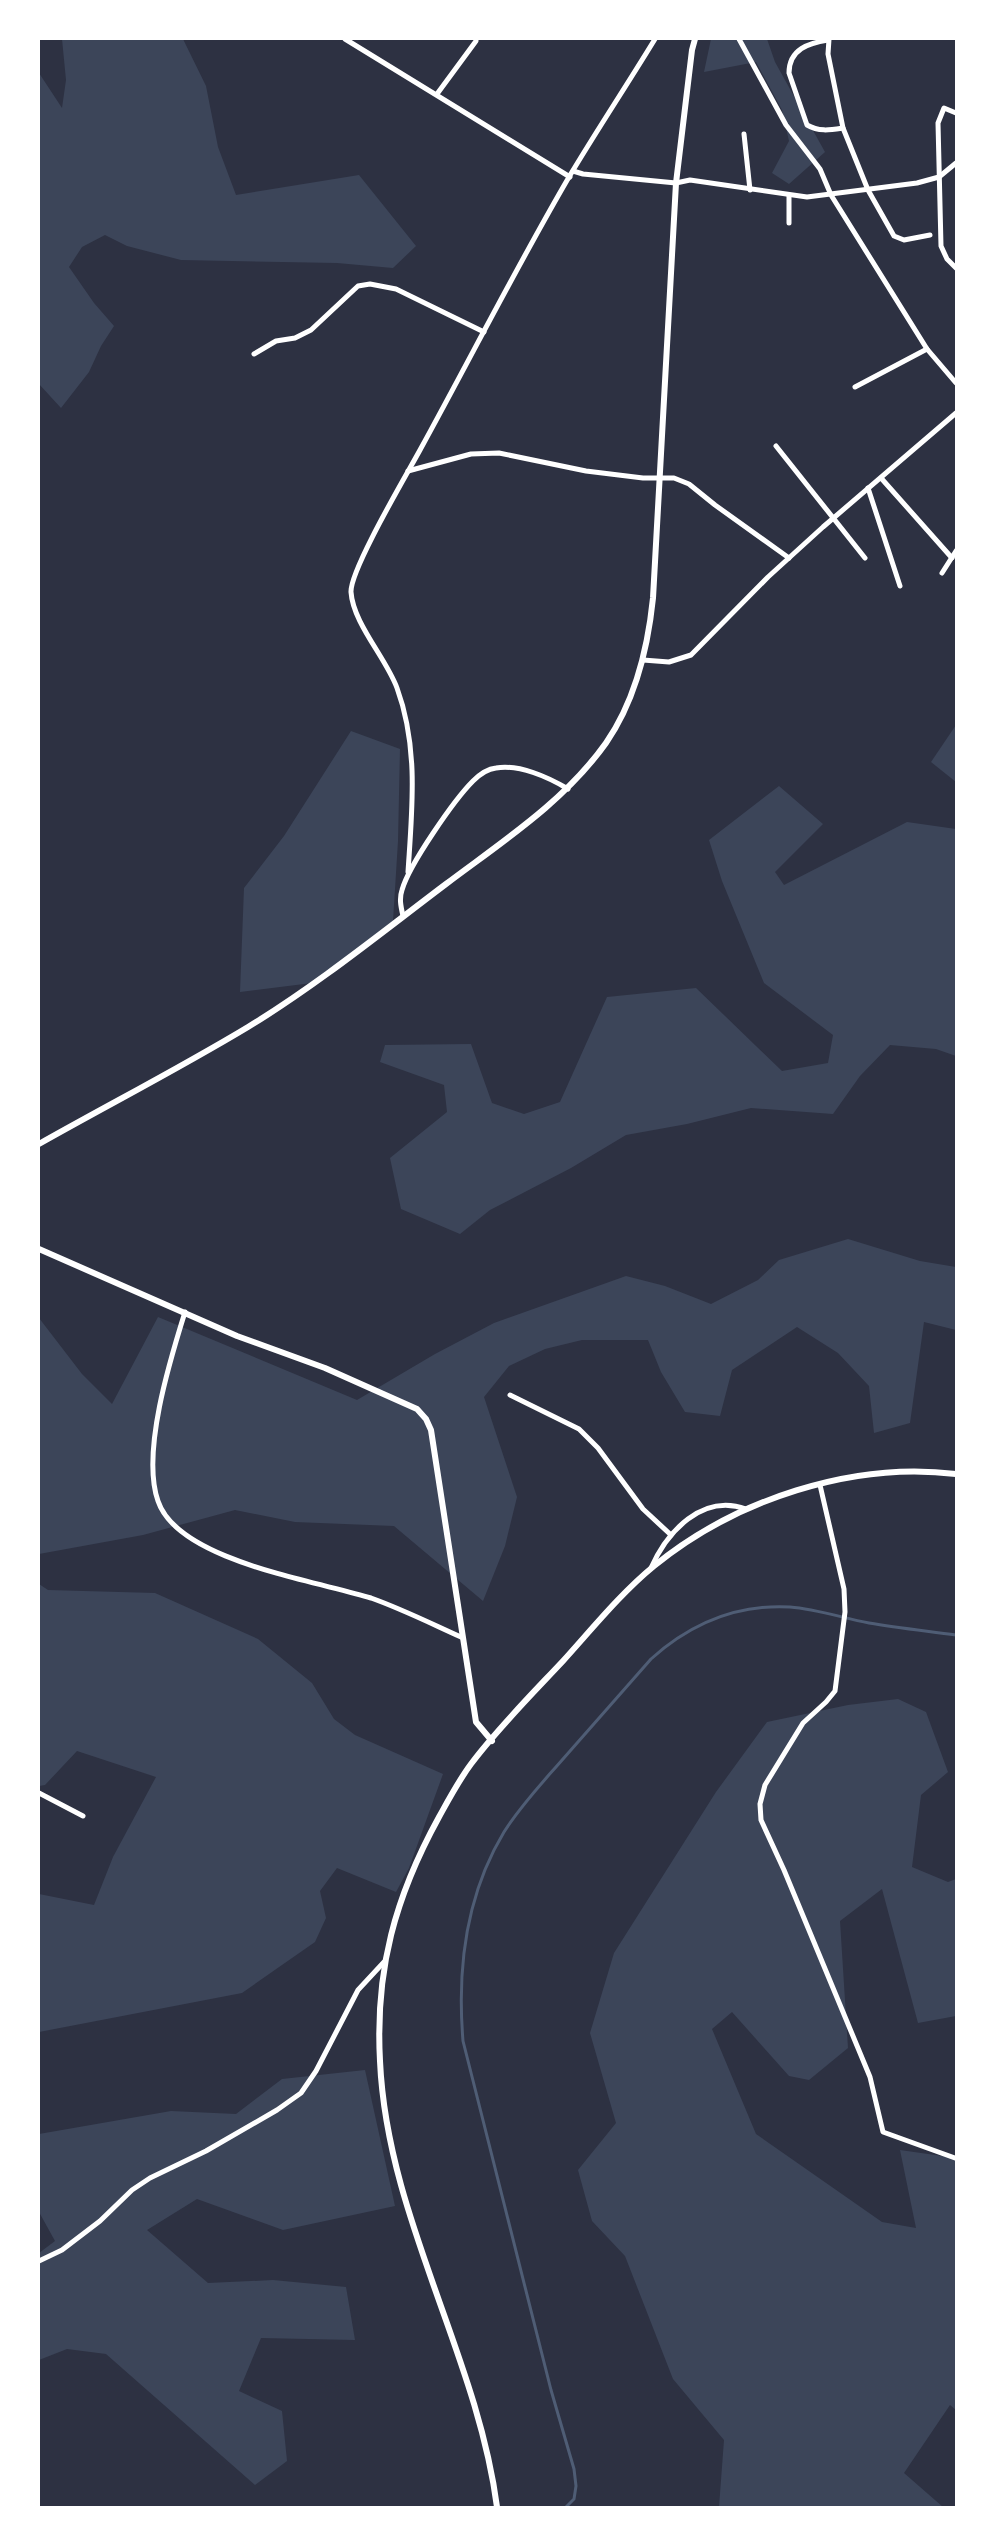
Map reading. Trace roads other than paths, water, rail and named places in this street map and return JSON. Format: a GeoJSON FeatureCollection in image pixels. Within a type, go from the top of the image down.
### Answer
{"type":"FeatureCollection","features":[{"type":"Feature","properties":{"kind":"street"},"geometry":{"type":"LineString","coordinates":[[344,39],[437,94],[570,177]]}},
{"type":"Feature","properties":{"kind":"street"},"geometry":{"type":"LineString","coordinates":[[437,94],[476,39]]}},
{"type":"Feature","properties":{"kind":"street"},"geometry":{"type":"LineString","coordinates":[[403,916],[400,901],[408,872],[414,792],[412,757],[403,706],[384,660],[362,624],[351,591],[356,573],[408,471],[573,171],[655,39]]}},
{"type":"Feature","properties":{"kind":"street"},"geometry":{"type":"LineString","coordinates":[[39,1144],[247,1027],[302,992],[532,820],[568,789],[607,742],[626,703],[643,660],[649,634],[653,598],[676,183],[692,50],[695,39]]}},
{"type":"Feature","properties":{"kind":"street"},"geometry":{"type":"LineString","coordinates":[[740,39],[786,125],[820,169],[831,195],[927,349],[956,383]]}},
{"type":"Feature","properties":{"kind":"street"},"geometry":{"type":"LineString","coordinates":[[843,128],[826,130],[814,129],[807,125],[790,73],[789,64],[795,54],[806,44],[828,39],[828,54],[843,128],[868,190],[894,236],[904,240],[930,235]]}},
{"type":"Feature","properties":{"kind":"street"},"geometry":{"type":"LineString","coordinates":[[956,113],[944,108],[938,123],[941,246],[947,258],[956,268]]}},
{"type":"Feature","properties":{"kind":"street"},"geometry":{"type":"LineString","coordinates":[[744,134],[750,190]]}},
{"type":"Feature","properties":{"kind":"street"},"geometry":{"type":"LineString","coordinates":[[573,171],[583,174],[676,183],[690,180],[807,197],[868,190],[939,177],[956,163]]}},
{"type":"Feature","properties":{"kind":"street"},"geometry":{"type":"LineString","coordinates":[[789,195],[789,223]]}},
{"type":"Feature","properties":{"kind":"street"},"geometry":{"type":"LineString","coordinates":[[254,354],[276,341],[294,338],[311,330],[358,286],[370,284],[396,289],[484,332]]}},
{"type":"Feature","properties":{"kind":"street"},"geometry":{"type":"LineString","coordinates":[[855,387],[927,349]]}},
{"type":"Feature","properties":{"kind":"street"},"geometry":{"type":"LineString","coordinates":[[643,660],[668,662],[691,655],[789,558],[956,413]]}},
{"type":"Feature","properties":{"kind":"street"},"geometry":{"type":"LineString","coordinates":[[776,446],[865,558]]}},
{"type":"Feature","properties":{"kind":"street"},"geometry":{"type":"LineString","coordinates":[[408,471],[470,454],[499,453],[586,471],[660,479],[674,478],[689,484],[714,505],[789,558]]}},
{"type":"Feature","properties":{"kind":"street"},"geometry":{"type":"LineString","coordinates":[[880,478],[952,558]]}},
{"type":"Feature","properties":{"kind":"street"},"geometry":{"type":"LineString","coordinates":[[868,488],[900,586]]}},
{"type":"Feature","properties":{"kind":"street"},"geometry":{"type":"LineString","coordinates":[[942,573],[956,552]]}},
{"type":"Feature","properties":{"kind":"street"},"geometry":{"type":"LineString","coordinates":[[408,872],[460,797],[482,773],[496,768],[513,769],[547,776],[568,789]]}},
{"type":"Feature","properties":{"kind":"street"},"geometry":{"type":"LineString","coordinates":[[39,1249],[237,1336],[324,1368],[417,1409],[426,1419],[431,1430],[444,1504],[461,1638],[476,1722],[492,1741]]}},
{"type":"Feature","properties":{"kind":"street"},"geometry":{"type":"LineString","coordinates":[[185,1312],[156,1426],[152,1466],[157,1500],[165,1517],[179,1530],[244,1563],[276,1574],[370,1598],[461,1638]]}},
{"type":"Feature","properties":{"kind":"street"},"geometry":{"type":"LineString","coordinates":[[510,1395],[579,1429],[603,1454],[643,1509],[671,1535]]}},
{"type":"Feature","properties":{"kind":"street"},"geometry":{"type":"LineString","coordinates":[[497,2507],[492,2474],[464,2377],[412,2225],[390,2148],[380,2063],[379,2013],[384,1962],[406,1882],[423,1848],[471,1764],[552,1672],[651,1569],[686,1542],[746,1510],[784,1495],[820,1485],[878,1472],[910,1471],[956,1474]]}},
{"type":"Feature","properties":{"kind":"street"},"geometry":{"type":"LineString","coordinates":[[820,1485],[844,1589],[845,1612],[835,1691],[803,1723],[766,1785],[760,1804],[761,1820],[784,1870],[870,2077],[883,2132],[955,2158]]}},
{"type":"Feature","properties":{"kind":"street"},"geometry":{"type":"LineString","coordinates":[[651,1569],[660,1548],[687,1518],[704,1511],[732,1504],[746,1510]]}},
{"type":"Feature","properties":{"kind":"street"},"geometry":{"type":"LineString","coordinates":[[39,1793],[83,1816]]}},
{"type":"Feature","properties":{"kind":"street"},"geometry":{"type":"LineString","coordinates":[[39,2261],[62,2250],[100,2221],[132,2190],[150,2178],[206,2151],[277,2110],[301,2093],[316,2071],[358,1990],[384,1962]]}},
{"type":"Feature","properties":{"kind":"waterway"},"geometry":{"type":"LineString","coordinates":[[566,2507],[574,2499],[576,2486],[574,2469],[551,2390],[463,2041],[461,2014],[463,1960],[467,1933],[481,1881],[491,1856],[504,1832],[525,1803],[651,1659],[698,1626],[733,1613],[751,1609],[790,1607],[869,1623],[956,1635]]}}]}
